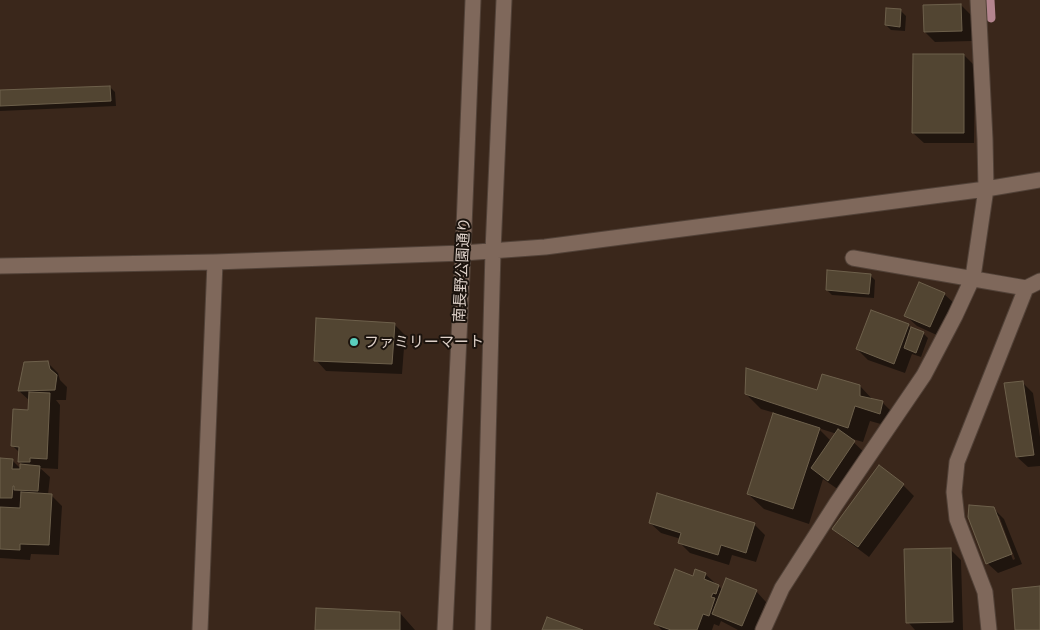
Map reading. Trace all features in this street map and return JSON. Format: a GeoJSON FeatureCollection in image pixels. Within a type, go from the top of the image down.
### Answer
{"type":"FeatureCollection","features":[{"type":"Feature","properties":{"kind":"street","name":"南長野公園通り"},"geometry":{"type":"LineString","coordinates":[[445,630],[464,253],[474,0]]}},
{"type":"Feature","properties":{"kind":"street","name":"南長野公園通り"},"geometry":{"type":"LineString","coordinates":[[483,630],[493,251],[504,0]]}},
{"type":"Feature","properties":{"kind":"street"},"geometry":{"type":"LineString","coordinates":[[762,630],[782,588],[836,504],[924,375],[955,316],[972,277],[986,189],[978,0]]}},
{"type":"Feature","properties":{"kind":"street"},"geometry":{"type":"LineString","coordinates":[[0,266],[215,262],[464,253],[545,247],[986,189],[1040,180]]}},
{"type":"Feature","properties":{"kind":"street"},"geometry":{"type":"LineString","coordinates":[[853,258],[972,277],[1033,284],[957,462],[954,492],[957,519],[985,592],[989,630]]}},
{"type":"Feature","properties":{"kind":"street"},"geometry":{"type":"LineString","coordinates":[[200,630],[215,262]]}},
{"type":"Feature","properties":{"kind":"building"},"geometry":{"type":"Polygon","coordinates":[[[961,4],[962,31],[924,32],[923,5],[961,4]]]}},
{"type":"Feature","properties":{"kind":"building"},"geometry":{"type":"Polygon","coordinates":[[[886,8],[901,9],[900,27],[885,25],[886,8]]]}},
{"type":"Feature","properties":{"kind":"building"},"geometry":{"type":"Polygon","coordinates":[[[913,54],[964,54],[964,133],[912,133],[913,54]]]}},
{"type":"Feature","properties":{"kind":"building"},"geometry":{"type":"Polygon","coordinates":[[[110,86],[111,101],[0,106],[0,90],[110,86]]]}},
{"type":"Feature","properties":{"kind":"building"},"geometry":{"type":"Polygon","coordinates":[[[827,270],[871,274],[869,294],[826,290],[827,270]]]}},
{"type":"Feature","properties":{"kind":"building"},"geometry":{"type":"Polygon","coordinates":[[[919,282],[945,293],[930,327],[904,316],[919,282]]]}},
{"type":"Feature","properties":{"kind":"building"},"geometry":{"type":"Polygon","coordinates":[[[871,310],[909,324],[894,364],[856,349],[871,310]]]}},
{"type":"Feature","properties":{"kind":"building","name":"ファミリーマート"},"geometry":{"type":"Polygon","coordinates":[[[316,318],[395,323],[392,364],[314,361],[316,318]]]}},
{"type":"Feature","properties":{"kind":"building"},"geometry":{"type":"Polygon","coordinates":[[[911,327],[924,332],[916,353],[904,348],[911,327]]]}},
{"type":"Feature","properties":{"kind":"building"},"geometry":{"type":"Polygon","coordinates":[[[48,361],[50,369],[57,375],[55,390],[18,391],[24,362],[48,361]]]}},
{"type":"Feature","properties":{"kind":"building"},"geometry":{"type":"Polygon","coordinates":[[[746,368],[817,390],[822,374],[860,385],[860,396],[883,401],[880,414],[855,406],[848,428],[745,394],[746,368]]]}},
{"type":"Feature","properties":{"kind":"building"},"geometry":{"type":"Polygon","coordinates":[[[1023,381],[1034,455],[1016,457],[1004,383],[1023,381]]]}},
{"type":"Feature","properties":{"kind":"building"},"geometry":{"type":"Polygon","coordinates":[[[29,392],[50,393],[47,459],[30,458],[30,462],[18,462],[19,447],[11,446],[13,409],[28,410],[29,392]]]}},
{"type":"Feature","properties":{"kind":"building"},"geometry":{"type":"Polygon","coordinates":[[[773,413],[820,428],[793,509],[747,494],[773,413]]]}},
{"type":"Feature","properties":{"kind":"building"},"geometry":{"type":"Polygon","coordinates":[[[838,429],[855,441],[828,481],[811,468],[838,429]]]}},
{"type":"Feature","properties":{"kind":"building"},"geometry":{"type":"Polygon","coordinates":[[[0,458],[13,459],[12,469],[20,469],[20,464],[40,466],[38,491],[14,490],[13,486],[12,498],[0,498],[0,458]]]}},
{"type":"Feature","properties":{"kind":"building"},"geometry":{"type":"Polygon","coordinates":[[[879,465],[904,484],[858,547],[832,529],[879,465]]]}},
{"type":"Feature","properties":{"kind":"building"},"geometry":{"type":"Polygon","coordinates":[[[21,492],[52,494],[49,545],[20,544],[20,550],[0,549],[0,507],[20,508],[21,492]]]}},
{"type":"Feature","properties":{"kind":"building"},"geometry":{"type":"Polygon","coordinates":[[[657,493],[755,523],[746,553],[721,545],[718,555],[678,543],[681,533],[649,523],[657,493]]]}},
{"type":"Feature","properties":{"kind":"building"},"geometry":{"type":"Polygon","coordinates":[[[969,505],[994,507],[1012,554],[986,564],[968,517],[969,505]]]}},
{"type":"Feature","properties":{"kind":"building"},"geometry":{"type":"Polygon","coordinates":[[[951,548],[953,622],[906,623],[904,549],[951,548]]]}},
{"type":"Feature","properties":{"kind":"building"},"geometry":{"type":"Polygon","coordinates":[[[675,569],[693,576],[695,569],[706,573],[704,579],[719,585],[716,594],[713,593],[711,597],[715,598],[709,616],[703,614],[697,630],[671,630],[654,624],[675,569]]]}},
{"type":"Feature","properties":{"kind":"building"},"geometry":{"type":"Polygon","coordinates":[[[726,578],[757,590],[742,626],[712,614],[726,578]]]}},
{"type":"Feature","properties":{"kind":"building"},"geometry":{"type":"Polygon","coordinates":[[[1040,586],[1040,630],[1015,630],[1012,589],[1040,586]]]}},
{"type":"Feature","properties":{"kind":"building"},"geometry":{"type":"Polygon","coordinates":[[[316,608],[400,612],[400,630],[315,630],[316,608]]]}},
{"type":"Feature","properties":{"kind":"building"},"geometry":{"type":"Polygon","coordinates":[[[547,617],[583,630],[542,630],[547,617]]]}},
{"type":"Feature","properties":{"kind":"waterway"},"geometry":{"type":"LineString","coordinates":[[990,0],[991,18]]}},
{"type":"Feature","properties":{"kind":"place","name":"ファミリーマート"},"geometry":{"type":"Point","coordinates":[354,342]}}]}
